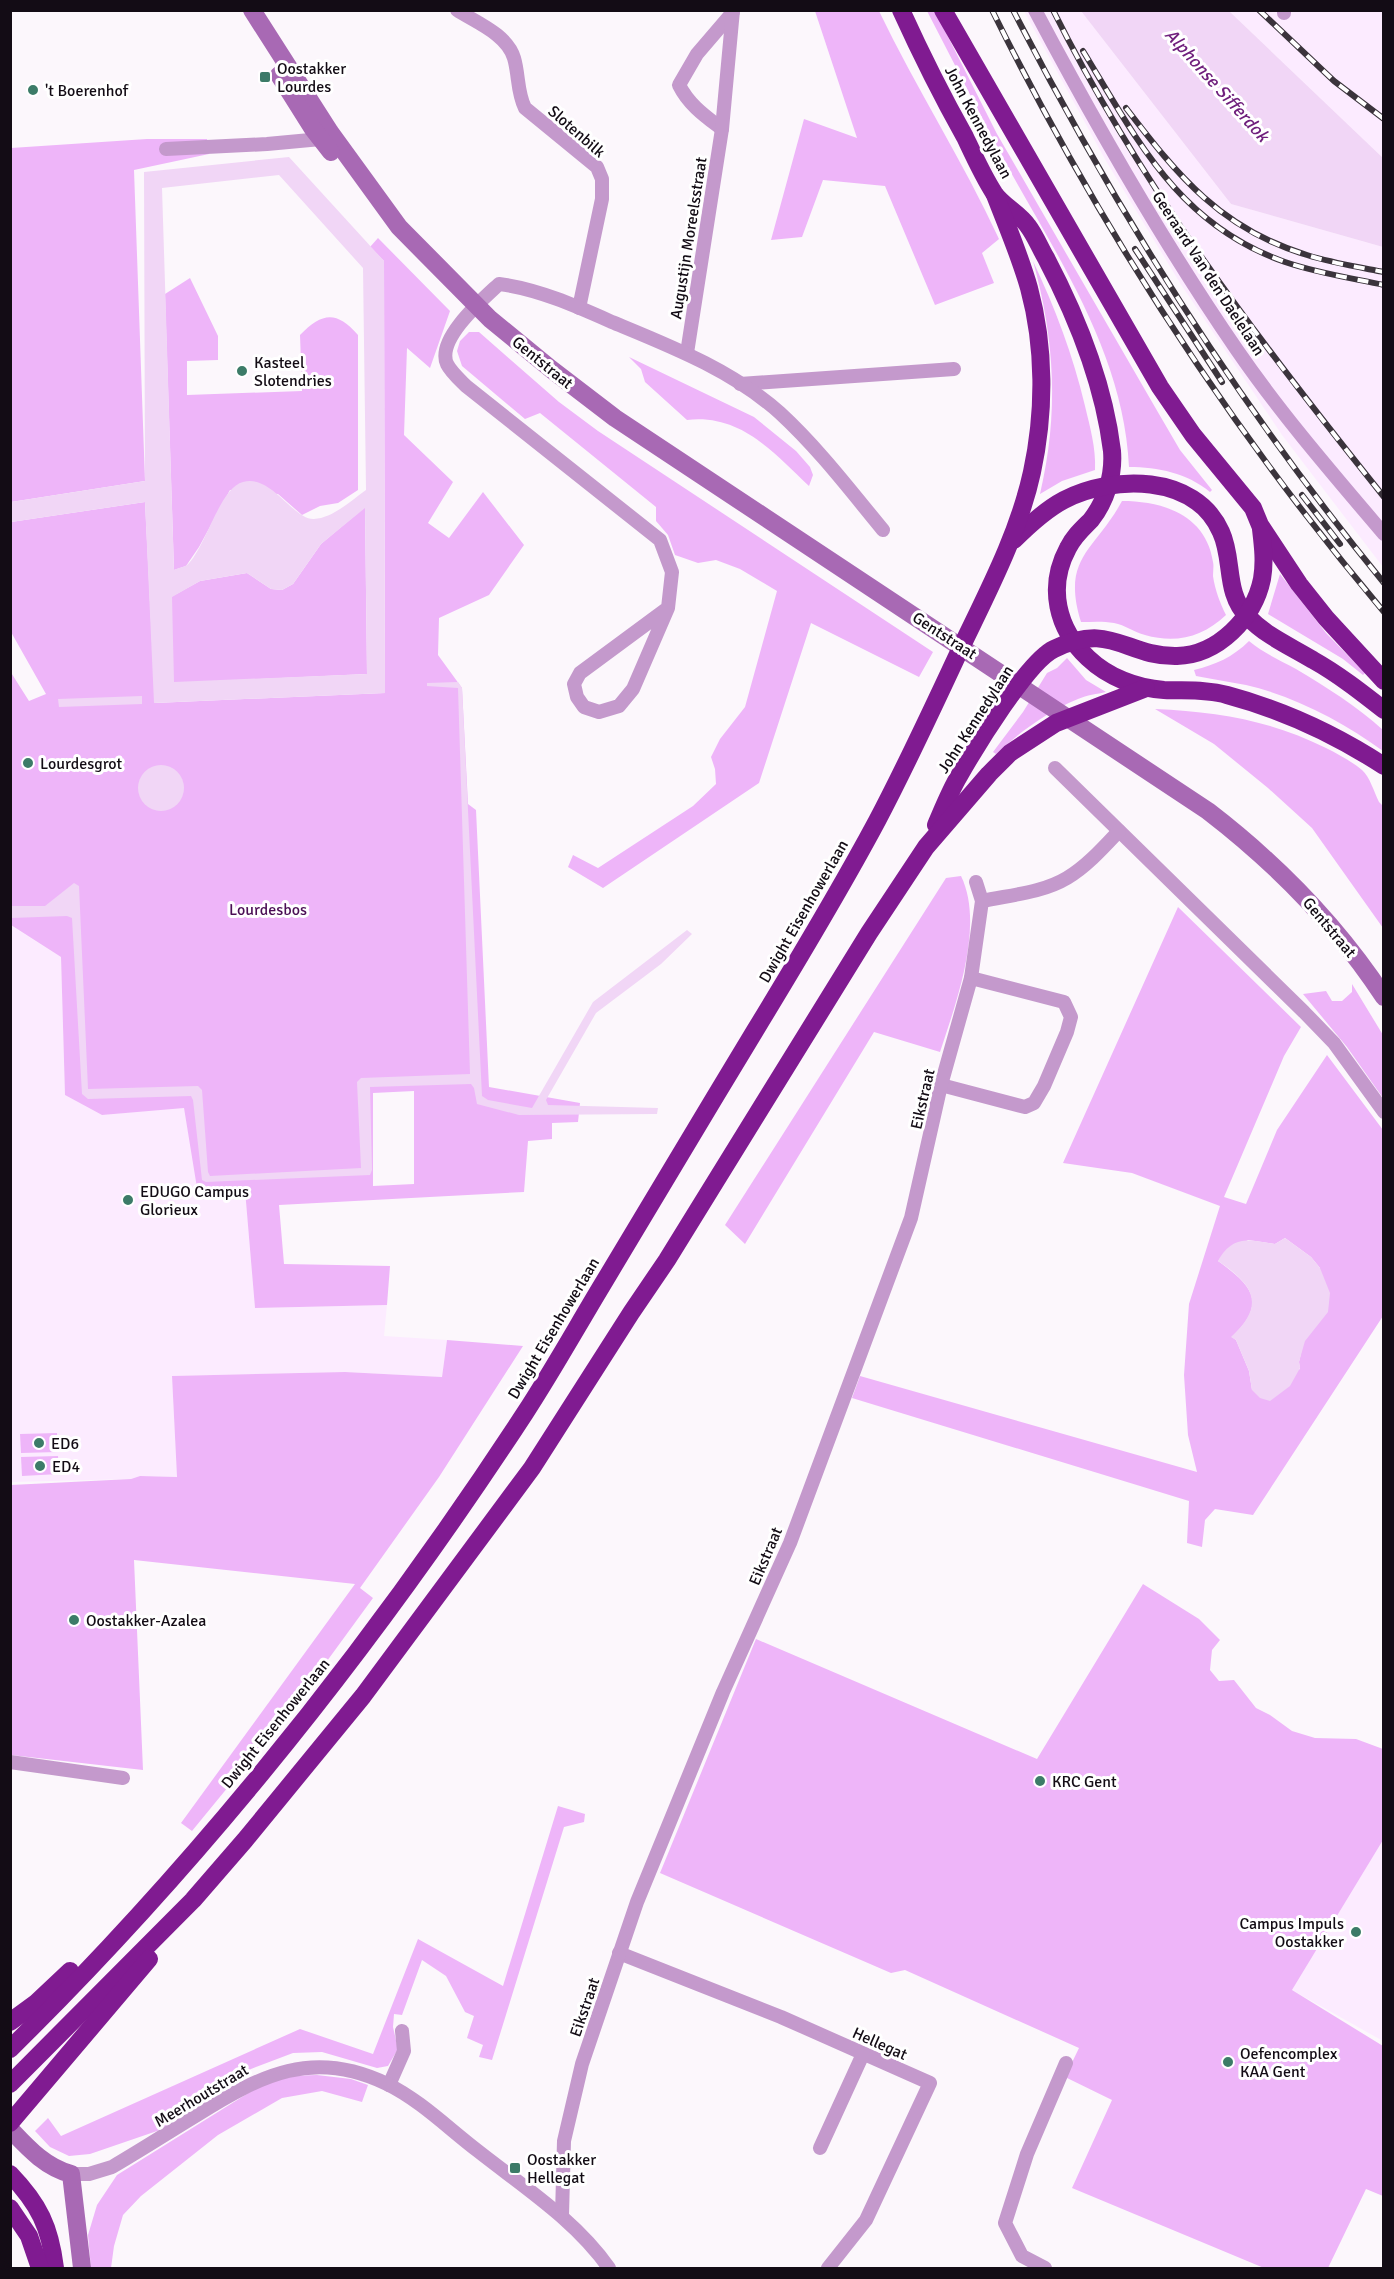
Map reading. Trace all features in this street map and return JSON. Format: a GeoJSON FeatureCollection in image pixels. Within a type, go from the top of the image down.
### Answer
{"type":"FeatureCollection","features":[{"type":"Feature","properties":{"kind":"highway","name":"John Kennedylaan"},"geometry":{"type":"LineString","coordinates":[[901,10],[926,64],[995,195],[1028,224],[1068,303],[1100,393],[1112,451],[1109,485],[1102,504],[1076,534],[1067,549],[1060,568],[1057,589],[1059,613],[1072,641],[1103,670],[1146,687],[1223,694],[1278,711],[1345,742],[1383,766]]}},
{"type":"Feature","properties":{"kind":"highway","name":"John Kennedylaan"},"geometry":{"type":"LineString","coordinates":[[943,10],[1160,387],[1193,435],[1253,508],[1260,525],[1299,584],[1319,610],[1383,681]]}},
{"type":"Feature","properties":{"kind":"highway","name":"Dwight Eisenhowerlaan"},"geometry":{"type":"LineString","coordinates":[[10,2049],[172,1878],[273,1760],[408,1584],[527,1409],[808,942],[878,818],[942,689],[1008,545],[1021,513],[1032,473],[1041,392],[1036,316],[1019,257],[995,195]]}},
{"type":"Feature","properties":{"kind":"highway","name":"Dwight Eisenhowerlaan"},"geometry":{"type":"LineString","coordinates":[[1008,545],[1047,510],[1082,492],[1109,485],[1140,483],[1180,492],[1196,501],[1211,516],[1221,531],[1227,550],[1229,577],[1236,601],[1246,616],[1271,636],[1314,661],[1383,710]]}},
{"type":"Feature","properties":{"kind":"highway","name":"John Kennedylaan"},"geometry":{"type":"LineString","coordinates":[[926,847],[958,777],[1037,661],[1051,650],[1072,641],[1090,637],[1103,638],[1155,654],[1177,656],[1196,653],[1211,647],[1246,616],[1256,599],[1262,580],[1264,560],[1260,525]]}},
{"type":"Feature","properties":{"kind":"highway","name":"John Kennedylaan"},"geometry":{"type":"LineString","coordinates":[[926,847],[1010,753],[1056,723],[1146,687]]}},
{"type":"Feature","properties":{"kind":"highway"},"geometry":{"type":"LineString","coordinates":[[10,2084],[193,1900],[300,1774],[363,1696],[532,1468],[667,1260],[869,933],[926,847]]}},
{"type":"Feature","properties":{"kind":"highway"},"geometry":{"type":"LineString","coordinates":[[10,2022],[58,1983],[132,1907],[172,1878]]}},
{"type":"Feature","properties":{"kind":"highway"},"geometry":{"type":"LineString","coordinates":[[10,2123],[161,1945],[193,1900]]}},
{"type":"Feature","properties":{"kind":"highway"},"geometry":{"type":"LineString","coordinates":[[10,2174],[28,2192],[46,2223],[55,2268]]}},
{"type":"Feature","properties":{"kind":"highway"},"geometry":{"type":"LineString","coordinates":[[10,2208],[29,2236],[40,2268]]}},
{"type":"Feature","properties":{"kind":"street","name":"Gentstraat"},"geometry":{"type":"LineString","coordinates":[[238,10],[326,136],[385,210],[476,305],[550,369],[615,418],[1208,811],[1250,843],[1318,909],[1383,997]]}},
{"type":"Feature","properties":{"kind":"street","name":"Gentstraat"},"geometry":{"type":"LineString","coordinates":[[252,10],[326,136]]}},
{"type":"Feature","properties":{"kind":"street","name":"Slotenbilk"},"geometry":{"type":"LineString","coordinates":[[456,10],[503,40],[513,56],[520,97],[525,108],[597,167],[602,179],[602,199],[579,308]]}},
{"type":"Feature","properties":{"kind":"street","name":"Geeraard Van den Daelelaan"},"geometry":{"type":"LineString","coordinates":[[1035,10],[1109,147],[1166,241],[1237,349],[1278,406],[1383,534]]}},
{"type":"Feature","properties":{"kind":"street","name":"Augustijn Moreelsstraat"},"geometry":{"type":"LineString","coordinates":[[687,353],[722,129],[733,11]]}},
{"type":"Feature","properties":{"kind":"street","name":"Augustijn Moreelsstraat"},"geometry":{"type":"LineString","coordinates":[[722,129],[699,111],[685,96],[679,85],[697,54],[733,11]]}},
{"type":"Feature","properties":{"kind":"street"},"geometry":{"type":"LineString","coordinates":[[165,149],[267,144],[326,136]]}},
{"type":"Feature","properties":{"kind":"street"},"geometry":{"type":"LineString","coordinates":[[668,608],[580,673],[574,684],[577,697],[584,706],[599,712],[619,706],[633,689],[668,608],[672,572],[660,540],[466,386],[447,364],[445,352],[450,338],[476,305],[499,284],[519,287],[579,308],[687,353],[740,384],[778,412],[808,442],[883,530]]}},
{"type":"Feature","properties":{"kind":"street"},"geometry":{"type":"LineString","coordinates":[[740,384],[954,369]]}},
{"type":"Feature","properties":{"kind":"street"},"geometry":{"type":"LineString","coordinates":[[1055,768],[1334,1043],[1383,1112]]}},
{"type":"Feature","properties":{"kind":"street"},"geometry":{"type":"LineString","coordinates":[[982,901],[1042,888],[1068,877],[1119,831]]}},
{"type":"Feature","properties":{"kind":"street","name":"Eikstraat"},"geometry":{"type":"LineString","coordinates":[[561,2215],[564,2141],[582,2064],[619,1953],[637,1902],[723,1692],[790,1543],[911,1218],[941,1085],[971,978],[982,901],[976,882]]}},
{"type":"Feature","properties":{"kind":"street"},"geometry":{"type":"LineString","coordinates":[[941,1085],[1025,1107],[1034,1103],[1044,1086],[1067,1032],[1071,1017],[1065,1002],[971,978]]}},
{"type":"Feature","properties":{"kind":"street"},"geometry":{"type":"LineString","coordinates":[[10,1762],[123,1778]]}},
{"type":"Feature","properties":{"kind":"street","name":"Hellegat"},"geometry":{"type":"LineString","coordinates":[[619,1953],[782,2017],[930,2083],[866,2220],[828,2268]]}},
{"type":"Feature","properties":{"kind":"street"},"geometry":{"type":"LineString","coordinates":[[389,2085],[404,2051],[402,2031]]}},
{"type":"Feature","properties":{"kind":"street"},"geometry":{"type":"LineString","coordinates":[[820,2148],[863,2054]]}},
{"type":"Feature","properties":{"kind":"street"},"geometry":{"type":"LineString","coordinates":[[1045,2268],[1022,2256],[1005,2223],[1027,2154],[1065,2063]]}},
{"type":"Feature","properties":{"kind":"street","name":"Meerhoutstraat"},"geometry":{"type":"LineString","coordinates":[[71,2174],[89,2174],[112,2167],[230,2094],[272,2074],[290,2069],[331,2067],[372,2077],[417,2103],[561,2215],[594,2247],[609,2268]]}},
{"type":"Feature","properties":{"kind":"street"},"geometry":{"type":"LineString","coordinates":[[10,2129],[31,2151],[52,2167],[71,2174],[82,2268]]}},
{"type":"Feature","properties":{"kind":"shaded area"},"geometry":{"type":"Polygon","coordinates":[[[1024,11],[1081,11],[1231,204],[1383,247],[1383,567],[1282,435],[1180,283],[1106,161],[1024,11]]]}},
{"type":"Feature","properties":{"kind":"shaded area"},"geometry":{"type":"Polygon","coordinates":[[[1229,11],[1383,11],[1383,158],[1229,11]]]}},
{"type":"Feature","properties":{"kind":"shaded area","name":"EDUGO Campus Glorieux"},"geometry":{"type":"Polygon","coordinates":[[[10,925],[61,957],[65,1095],[102,1115],[184,1107],[190,1142],[245,1190],[255,1308],[387,1305],[384,1336],[447,1340],[442,1377],[345,1372],[172,1376],[177,1477],[140,1476],[131,1479],[11,1482],[10,925]]]}},
{"type":"Feature","properties":{"kind":"shaded area","name":"Campus Impuls Oostakker"},"geometry":{"type":"Polygon","coordinates":[[[1383,1840],[1383,2041],[1292,1990],[1383,1840]]]}},
{"type":"Feature","properties":{"kind":"green space"},"geometry":{"type":"Polygon","coordinates":[[[815,11],[879,11],[999,239],[982,253],[994,283],[935,305],[885,186],[823,180],[802,237],[771,240],[804,119],[857,138],[815,11]]]}},
{"type":"Feature","properties":{"kind":"green space"},"geometry":{"type":"Polygon","coordinates":[[[927,11],[935,11],[997,134],[1180,450],[1212,490],[1210,492],[1192,480],[1172,472],[1129,467],[1125,426],[1115,387],[1103,349],[1087,312],[927,11]]]}},
{"type":"Feature","properties":{"kind":"green space"},"geometry":{"type":"Polygon","coordinates":[[[147,139],[207,139],[209,154],[134,170],[145,481],[11,502],[11,148],[147,139]]]}},
{"type":"Feature","properties":{"kind":"green space","name":"Lourdesbos"},"geometry":{"type":"Polygon","coordinates":[[[378,238],[450,311],[430,368],[407,348],[404,435],[453,482],[428,523],[449,538],[483,492],[524,545],[489,595],[439,618],[438,655],[462,688],[468,804],[476,810],[489,1087],[580,1103],[578,1122],[552,1123],[552,1139],[528,1141],[524,1192],[279,1205],[284,1264],[390,1266],[387,1305],[255,1308],[245,1190],[198,1194],[184,1108],[102,1115],[65,1095],[61,957],[11,925],[10,671],[29,701],[46,694],[11,632],[11,522],[145,502],[155,703],[385,693],[384,261],[370,247],[378,238]],[[414,1091],[373,1093],[373,1186],[414,1184],[414,1091]]]}},
{"type":"Feature","properties":{"kind":"green space"},"geometry":{"type":"Polygon","coordinates":[[[1033,261],[1056,314],[1075,368],[1091,430],[1095,462],[1095,470],[1062,481],[1040,494],[1050,435],[1052,377],[1046,319],[1033,261]]]}},
{"type":"Feature","properties":{"kind":"green space"},"geometry":{"type":"Polygon","coordinates":[[[190,278],[218,336],[218,360],[187,361],[187,395],[302,391],[300,335],[315,322],[329,317],[343,321],[358,335],[358,490],[338,503],[320,506],[302,515],[278,494],[230,490],[186,566],[174,570],[165,294],[190,278]]]}},
{"type":"Feature","properties":{"kind":"green space"},"geometry":{"type":"Polygon","coordinates":[[[469,332],[479,332],[559,402],[598,431],[933,652],[919,677],[811,623],[759,783],[603,888],[568,867],[573,855],[598,868],[693,806],[716,784],[711,757],[720,739],[745,707],[777,591],[740,569],[716,560],[698,563],[675,555],[668,535],[656,521],[656,507],[540,413],[525,419],[462,366],[457,351],[460,341],[469,332]]]}},
{"type":"Feature","properties":{"kind":"green space"},"geometry":{"type":"Polygon","coordinates":[[[629,357],[754,417],[796,451],[810,467],[813,475],[809,486],[769,449],[740,429],[724,423],[687,420],[645,382],[641,369],[629,357]]]}},
{"type":"Feature","properties":{"kind":"green space"},"geometry":{"type":"Polygon","coordinates":[[[1122,501],[1153,504],[1167,508],[1192,522],[1202,533],[1209,546],[1215,586],[1226,615],[1217,623],[1188,637],[1168,639],[1145,635],[1114,623],[1081,622],[1075,583],[1078,568],[1122,501]]]}},
{"type":"Feature","properties":{"kind":"green space"},"geometry":{"type":"Polygon","coordinates":[[[365,507],[367,674],[173,683],[171,597],[200,581],[247,573],[271,589],[282,590],[293,584],[321,544],[365,507]]]}},
{"type":"Feature","properties":{"kind":"green space"},"geometry":{"type":"Polygon","coordinates":[[[1280,574],[1326,633],[1365,673],[1363,675],[1343,659],[1268,614],[1280,574]]]}},
{"type":"Feature","properties":{"kind":"green space"},"geometry":{"type":"Polygon","coordinates":[[[1249,641],[1330,690],[1373,721],[1383,730],[1383,751],[1335,720],[1300,703],[1246,685],[1196,676],[1194,670],[1223,660],[1237,652],[1249,641]]]}},
{"type":"Feature","properties":{"kind":"green space"},"geometry":{"type":"Polygon","coordinates":[[[1067,658],[1086,680],[1106,692],[1067,704],[1025,730],[996,754],[993,752],[1023,712],[1047,673],[1057,668],[1067,658]]]}},
{"type":"Feature","properties":{"kind":"green space"},"geometry":{"type":"Polygon","coordinates":[[[1155,709],[1222,715],[1264,724],[1305,738],[1362,770],[1383,806],[1383,928],[1312,828],[1214,744],[1155,709]]]}},
{"type":"Feature","properties":{"kind":"green space"},"geometry":{"type":"Polygon","coordinates":[[[961,876],[968,896],[969,940],[960,988],[940,1052],[874,1032],[745,1244],[725,1225],[946,878],[961,876]]]}},
{"type":"Feature","properties":{"kind":"green space"},"geometry":{"type":"Polygon","coordinates":[[[1178,907],[1301,1027],[1284,1056],[1224,1197],[1246,1204],[1277,1130],[1327,1055],[1383,1130],[1383,1316],[1253,1515],[1215,1509],[1205,1520],[1202,1547],[1187,1543],[1189,1501],[852,1398],[860,1376],[1197,1472],[1188,1435],[1184,1375],[1189,1304],[1220,1206],[1132,1173],[1063,1163],[1178,907]],[[1285,1238],[1275,1244],[1248,1240],[1218,1261],[1240,1278],[1251,1295],[1250,1314],[1232,1337],[1236,1340],[1249,1371],[1252,1390],[1300,1369],[1299,1362],[1320,1268],[1311,1257],[1285,1238]]]}},
{"type":"Feature","properties":{"kind":"green space"},"geometry":{"type":"Polygon","coordinates":[[[1352,984],[1383,1035],[1383,1098],[1347,1047],[1303,994],[1326,991],[1332,1001],[1342,1001],[1352,992],[1352,984]]]}},
{"type":"Feature","properties":{"kind":"green space"},"geometry":{"type":"Polygon","coordinates":[[[447,1340],[523,1346],[439,1477],[360,1588],[373,1598],[292,1709],[192,1831],[181,1823],[355,1584],[134,1560],[143,1770],[11,1755],[11,1485],[131,1479],[140,1476],[177,1477],[172,1376],[345,1372],[442,1377],[447,1340]]]}},
{"type":"Feature","properties":{"kind":"green space","name":"ED6"},"geometry":{"type":"Polygon","coordinates":[[[57,1433],[58,1452],[21,1453],[20,1434],[57,1433]]]}},
{"type":"Feature","properties":{"kind":"green space","name":"ED4"},"geometry":{"type":"Polygon","coordinates":[[[58,1456],[59,1474],[22,1476],[21,1457],[58,1456]]]}},
{"type":"Feature","properties":{"kind":"green space"},"geometry":{"type":"Polygon","coordinates":[[[1143,1584],[1199,1619],[1220,1640],[1212,1650],[1210,1670],[1219,1681],[1234,1680],[1256,1708],[1292,1731],[1315,1738],[1356,1739],[1383,1749],[1383,1840],[1292,1990],[1383,2046],[1383,2196],[1366,2189],[1328,2268],[1264,2268],[1072,2188],[1112,2100],[1065,2077],[1079,2048],[905,1970],[891,1973],[660,1873],[756,1639],[1037,1759],[1143,1584]]]}},
{"type":"Feature","properties":{"kind":"green space"},"geometry":{"type":"Polygon","coordinates":[[[558,1806],[585,1814],[584,1822],[564,1827],[492,2060],[479,2057],[483,2045],[467,2038],[474,2016],[465,2012],[446,1976],[422,1960],[402,2015],[394,2014],[393,2027],[398,2049],[388,2066],[377,2068],[322,2052],[293,2053],[251,2069],[160,2130],[90,2154],[69,2156],[50,2147],[35,2131],[48,2118],[61,2136],[300,2029],[373,2054],[418,1939],[503,1986],[558,1806]]]}},
{"type":"Feature","properties":{"kind":"green space"},"geometry":{"type":"Polygon","coordinates":[[[317,2075],[351,2079],[368,2085],[362,2102],[322,2091],[282,2098],[218,2135],[141,2196],[123,2215],[114,2246],[111,2268],[91,2268],[88,2235],[97,2205],[117,2175],[258,2087],[287,2076],[317,2075]]]}},
{"type":"Feature","properties":{"kind":"water","name":"Alphonse Sifferdok"},"geometry":{"type":"Polygon","coordinates":[[[1081,11],[1229,11],[1383,158],[1383,247],[1231,204],[1081,11]]]}},
{"type":"Feature","properties":{"kind":"water"},"geometry":{"type":"Polygon","coordinates":[[[289,157],[384,261],[385,693],[154,703],[145,502],[11,522],[11,502],[145,481],[144,172],[289,157]],[[279,175],[162,188],[174,570],[187,565],[194,557],[227,495],[243,482],[254,481],[273,490],[298,513],[314,519],[335,512],[366,490],[363,268],[279,175]],[[365,508],[321,544],[293,584],[282,590],[271,589],[247,573],[200,581],[172,597],[174,682],[367,674],[365,508]]]}},
{"type":"Feature","properties":{"kind":"water"},"geometry":{"type":"Polygon","coordinates":[[[458,682],[462,688],[482,1096],[488,1100],[532,1108],[593,1002],[687,930],[692,934],[661,964],[596,1013],[546,1100],[548,1105],[658,1108],[657,1114],[519,1115],[477,1104],[471,1084],[370,1087],[372,1170],[370,1175],[206,1182],[202,1180],[191,1096],[88,1099],[82,1094],[72,918],[67,916],[11,918],[11,906],[45,906],[74,883],[79,886],[88,1089],[198,1086],[202,1090],[210,1176],[361,1168],[357,1082],[361,1078],[470,1074],[458,688],[427,686],[427,683],[458,682]]]}},
{"type":"Feature","properties":{"kind":"water"},"geometry":{"type":"Polygon","coordinates":[[[142,696],[142,704],[59,707],[58,699],[142,696]]]}},
{"type":"Feature","properties":{"kind":"water"},"geometry":{"type":"Polygon","coordinates":[[[161,765],[177,772],[184,788],[177,804],[161,811],[145,804],[138,788],[145,772],[161,765]]]}},
{"type":"Feature","properties":{"kind":"water"},"geometry":{"type":"Polygon","coordinates":[[[1285,1238],[1311,1257],[1320,1268],[1330,1293],[1328,1312],[1305,1341],[1299,1362],[1300,1368],[1290,1386],[1270,1401],[1260,1398],[1252,1390],[1249,1371],[1236,1340],[1231,1337],[1249,1315],[1252,1305],[1251,1296],[1240,1278],[1218,1261],[1230,1246],[1236,1243],[1250,1241],[1275,1244],[1285,1238]]]}},
{"type":"Feature","properties":{"kind":"railway"},"geometry":{"type":"LineString","coordinates":[[992,10],[1076,169],[1170,323],[1220,398],[1273,471],[1384,612]]}},
{"type":"Feature","properties":{"kind":"railway"},"geometry":{"type":"LineString","coordinates":[[1013,10],[1094,160],[1183,306],[1279,447],[1384,583]]}},
{"type":"Feature","properties":{"kind":"railway"},"geometry":{"type":"LineString","coordinates":[[1053,10],[1087,75],[1164,202],[1248,322],[1384,497]]}},
{"type":"Feature","properties":{"kind":"railway"},"geometry":{"type":"LineString","coordinates":[[1259,10],[1334,81],[1384,119]]}},
{"type":"Feature","properties":{"kind":"railway"},"geometry":{"type":"LineString","coordinates":[[1083,51],[1123,117],[1164,176],[1216,226],[1248,246],[1285,262],[1384,285]]}},
{"type":"Feature","properties":{"kind":"railway"},"geometry":{"type":"LineString","coordinates":[[1126,108],[1183,178],[1226,215],[1250,231],[1307,255],[1384,272]]}},
{"type":"Feature","properties":{"kind":"railway"},"geometry":{"type":"LineString","coordinates":[[1135,249],[1222,382]]}},
{"type":"Feature","properties":{"kind":"railway"},"geometry":{"type":"LineString","coordinates":[[1302,495],[1340,544]]}},
{"type":"Feature","properties":{"kind":"place","name":"Oostakker Lourdes"},"geometry":{"type":"Point","coordinates":[265,77]}},
{"type":"Feature","properties":{"kind":"place","name":"'t Boerenhof"},"geometry":{"type":"Point","coordinates":[33,90]}},
{"type":"Feature","properties":{"kind":"place","name":"Kasteel Slotendries"},"geometry":{"type":"Point","coordinates":[242,371]}},
{"type":"Feature","properties":{"kind":"place","name":"Lourdesgrot"},"geometry":{"type":"Point","coordinates":[28,763]}},
{"type":"Feature","properties":{"kind":"place","name":"EDUGO Campus Glorieux"},"geometry":{"type":"Point","coordinates":[128,1200]}},
{"type":"Feature","properties":{"kind":"place","name":"ED6"},"geometry":{"type":"Point","coordinates":[39,1443]}},
{"type":"Feature","properties":{"kind":"place","name":"ED4"},"geometry":{"type":"Point","coordinates":[40,1466]}},
{"type":"Feature","properties":{"kind":"place","name":"Oostakker-Azalea"},"geometry":{"type":"Point","coordinates":[74,1620]}},
{"type":"Feature","properties":{"kind":"place","name":"KRC Gent"},"geometry":{"type":"Point","coordinates":[1040,1781]}},
{"type":"Feature","properties":{"kind":"place","name":"Campus Impuls Oostakker"},"geometry":{"type":"Point","coordinates":[1356,1932]}},
{"type":"Feature","properties":{"kind":"place","name":"Oefencomplex KAA Gent"},"geometry":{"type":"Point","coordinates":[1228,2062]}},
{"type":"Feature","properties":{"kind":"place","name":"Oostakker Hellegat"},"geometry":{"type":"Point","coordinates":[515,2168]}}]}
